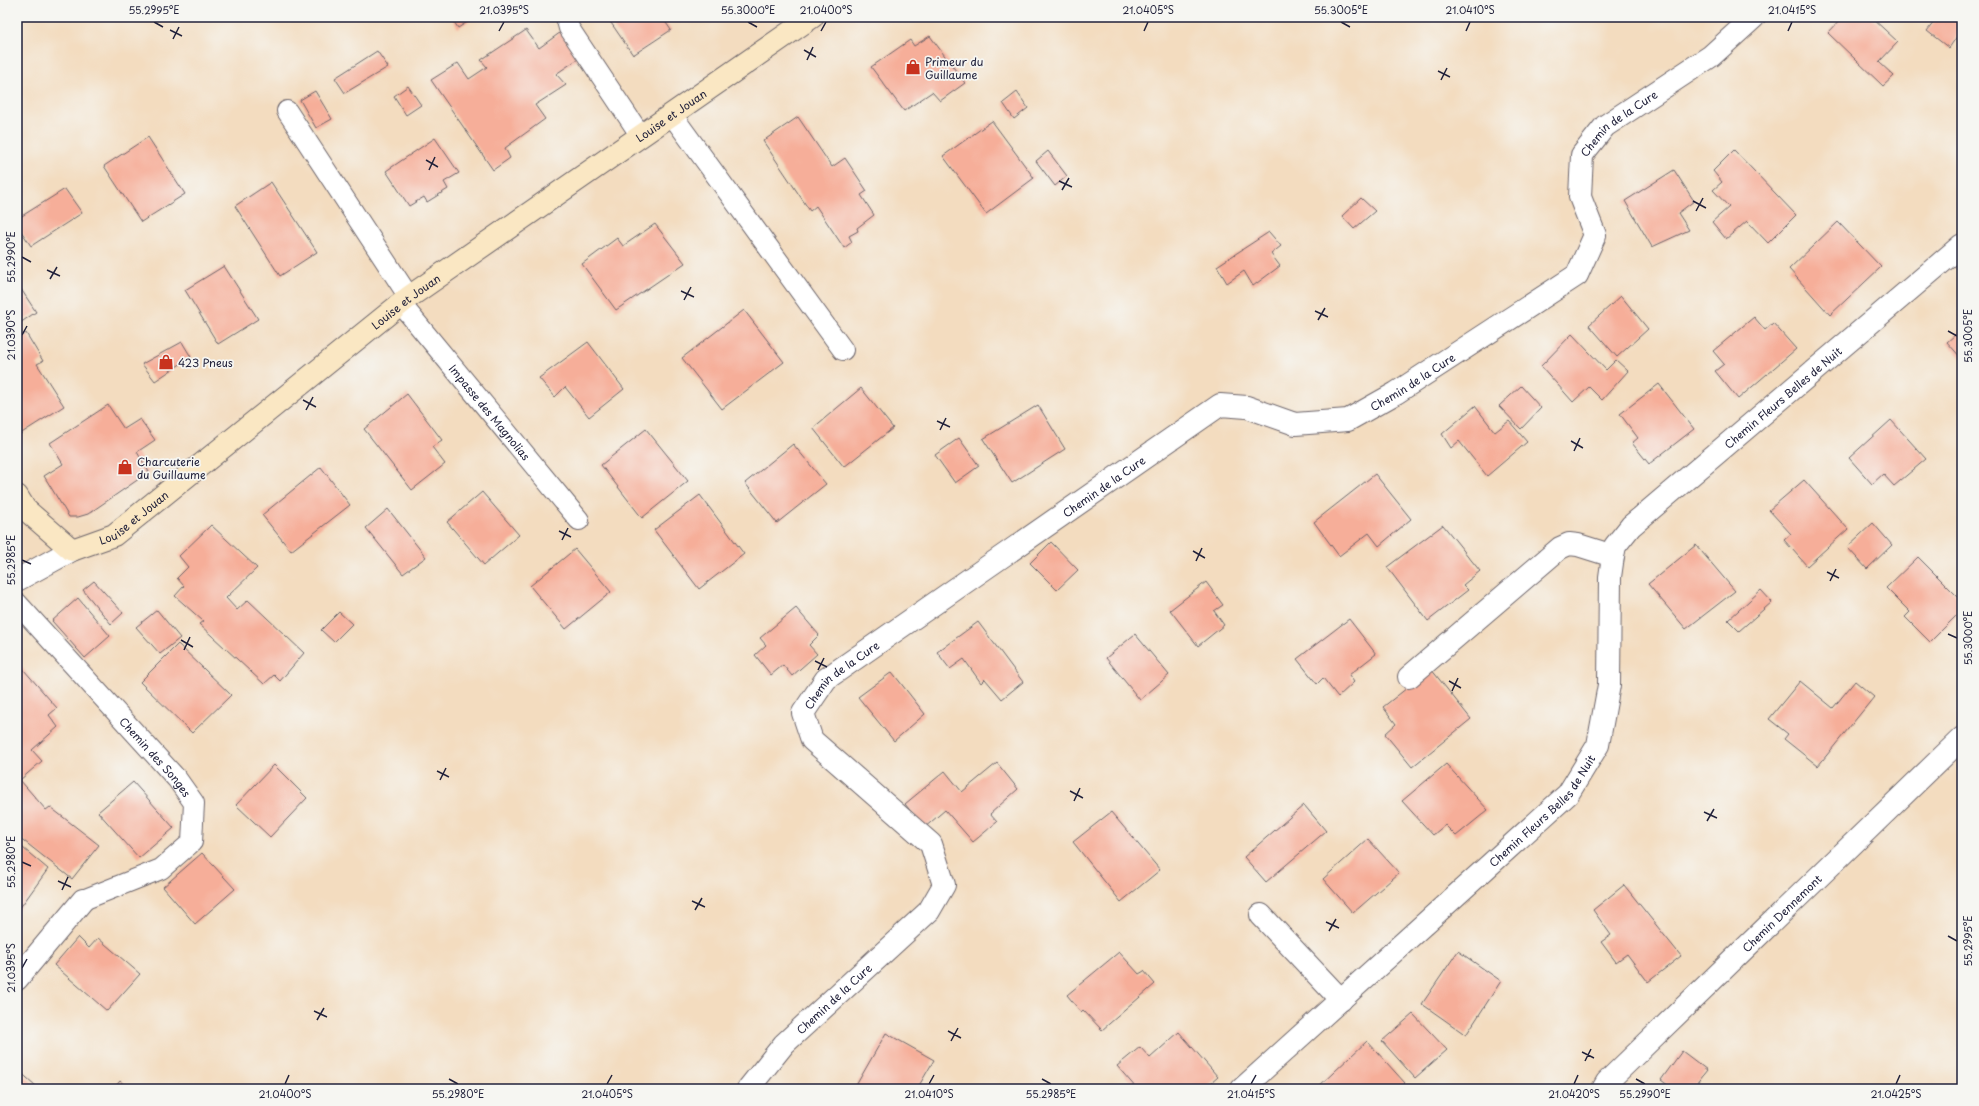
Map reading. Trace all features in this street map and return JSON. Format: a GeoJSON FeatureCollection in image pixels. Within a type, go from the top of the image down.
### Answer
{"type":"FeatureCollection","features":[{"type":"Feature","properties":{"kind":"main road","name":"Louise et Jouan"},"geometry":{"type":"LineString","coordinates":[[72,550],[114,535],[405,300],[812,17]]}},
{"type":"Feature","properties":{"kind":"main road"},"geometry":{"type":"LineString","coordinates":[[17,496],[25,508],[72,550]]}},
{"type":"Feature","properties":{"kind":"street","name":"Chemin de la Cure"},"geometry":{"type":"LineString","coordinates":[[748,1089],[784,1044],[929,911],[944,885],[931,844],[812,740],[803,713],[826,679],[1220,405],[1247,408],[1295,424],[1348,420],[1396,392],[1577,275],[1595,235],[1580,197],[1582,155],[1605,126],[1711,56],[1754,17]]}},
{"type":"Feature","properties":{"kind":"street","name":"Chemin Fleurs Belles de Nuit"},"geometry":{"type":"LineString","coordinates":[[1242,1089],[1568,794],[1598,745],[1609,685],[1610,577],[1613,556],[1615,546],[1631,526],[1962,245]]}},
{"type":"Feature","properties":{"kind":"street"},"geometry":{"type":"LineString","coordinates":[[1409,677],[1564,546],[1569,544],[1578,545],[1613,556]]}},
{"type":"Feature","properties":{"kind":"street"},"geometry":{"type":"LineString","coordinates":[[17,580],[72,550]]}},
{"type":"Feature","properties":{"kind":"street","name":"Chemin Dennemont"},"geometry":{"type":"LineString","coordinates":[[1603,1089],[1608,1082],[1962,738]]}},
{"type":"Feature","properties":{"kind":"street","name":"Chemin des Songes"},"geometry":{"type":"LineString","coordinates":[[17,979],[83,900]]}},
{"type":"Feature","properties":{"kind":"street"},"geometry":{"type":"LineString","coordinates":[[1261,915],[1341,1000]]}},
{"type":"Feature","properties":{"kind":"lane"},"geometry":{"type":"LineString","coordinates":[[566,17],[569,28],[641,136]]}},
{"type":"Feature","properties":{"kind":"lane","name":"Impasse des Magnolias"},"geometry":{"type":"LineString","coordinates":[[287,111],[405,300],[579,520]]}},
{"type":"Feature","properties":{"kind":"lane"},"geometry":{"type":"LineString","coordinates":[[672,114],[843,350]]}},
{"type":"Feature","properties":{"kind":"lane","name":"Chemin des Songes"},"geometry":{"type":"LineString","coordinates":[[17,603],[177,779],[194,803],[192,842],[161,869],[83,900]]}},
{"type":"Feature","properties":{"kind":"building"},"geometry":{"type":"Polygon","coordinates":[[[451,17],[475,17],[458,28],[451,17]]]}},
{"type":"Feature","properties":{"kind":"building"},"geometry":{"type":"Polygon","coordinates":[[[607,17],[668,17],[664,20],[671,30],[633,55],[607,17]]]}},
{"type":"Feature","properties":{"kind":"building"},"geometry":{"type":"Polygon","coordinates":[[[1843,17],[1871,17],[1898,42],[1879,62],[1894,76],[1883,86],[1828,33],[1843,17]]]}},
{"type":"Feature","properties":{"kind":"building"},"geometry":{"type":"Polygon","coordinates":[[[1938,17],[1962,17],[1962,29],[1949,48],[1927,31],[1938,17]]]}},
{"type":"Feature","properties":{"kind":"building"},"geometry":{"type":"Polygon","coordinates":[[[526,30],[539,48],[561,32],[578,59],[556,74],[566,85],[535,105],[545,119],[505,148],[510,158],[493,170],[431,80],[458,63],[469,79],[487,67],[481,60],[526,30]]]}},
{"type":"Feature","properties":{"kind":"building"},"geometry":{"type":"Polygon","coordinates":[[[930,36],[965,83],[940,101],[932,92],[904,111],[871,67],[910,40],[914,46],[930,36]]]}},
{"type":"Feature","properties":{"kind":"building"},"geometry":{"type":"Polygon","coordinates":[[[377,51],[388,67],[345,93],[335,78],[377,51]]]}},
{"type":"Feature","properties":{"kind":"building"},"geometry":{"type":"Polygon","coordinates":[[[408,86],[421,105],[406,115],[394,96],[408,86]]]}},
{"type":"Feature","properties":{"kind":"building"},"geometry":{"type":"Polygon","coordinates":[[[315,91],[332,119],[316,128],[300,100],[315,91]]]}},
{"type":"Feature","properties":{"kind":"building"},"geometry":{"type":"Polygon","coordinates":[[[1017,92],[1028,108],[1014,119],[1003,103],[1017,92]]]}},
{"type":"Feature","properties":{"kind":"building"},"geometry":{"type":"Polygon","coordinates":[[[798,117],[832,167],[845,158],[867,191],[861,195],[874,215],[857,228],[858,231],[849,236],[852,242],[844,248],[816,206],[810,211],[763,141],[798,117]]]}},
{"type":"Feature","properties":{"kind":"building"},"geometry":{"type":"Polygon","coordinates":[[[992,121],[1034,178],[986,214],[943,156],[992,121]]]}},
{"type":"Feature","properties":{"kind":"building"},"geometry":{"type":"Polygon","coordinates":[[[148,137],[185,194],[141,222],[104,166],[148,137]]]}},
{"type":"Feature","properties":{"kind":"building"},"geometry":{"type":"Polygon","coordinates":[[[435,138],[459,173],[444,182],[448,189],[427,202],[424,197],[409,206],[386,171],[435,138]]]}},
{"type":"Feature","properties":{"kind":"building"},"geometry":{"type":"Polygon","coordinates":[[[1734,150],[1796,215],[1768,243],[1747,221],[1726,239],[1712,222],[1729,207],[1713,190],[1722,182],[1713,171],[1734,150]]]}},
{"type":"Feature","properties":{"kind":"building"},"geometry":{"type":"Polygon","coordinates":[[[1048,151],[1067,176],[1055,186],[1036,161],[1048,151]]]}},
{"type":"Feature","properties":{"kind":"building"},"geometry":{"type":"Polygon","coordinates":[[[1674,170],[1694,201],[1678,213],[1689,230],[1652,247],[1625,201],[1674,170]]]}},
{"type":"Feature","properties":{"kind":"building"},"geometry":{"type":"Polygon","coordinates":[[[271,182],[317,252],[280,276],[235,206],[271,182]]]}},
{"type":"Feature","properties":{"kind":"building"},"geometry":{"type":"Polygon","coordinates":[[[65,189],[82,213],[31,246],[17,225],[17,219],[65,189]]]}},
{"type":"Feature","properties":{"kind":"building"},"geometry":{"type":"Polygon","coordinates":[[[1361,198],[1375,211],[1354,229],[1342,216],[1361,198]]]}},
{"type":"Feature","properties":{"kind":"building"},"geometry":{"type":"Polygon","coordinates":[[[1838,222],[1881,267],[1830,315],[1789,269],[1838,222]]]}},
{"type":"Feature","properties":{"kind":"building"},"geometry":{"type":"Polygon","coordinates":[[[655,224],[685,263],[616,310],[582,264],[617,238],[623,246],[655,224]]]}},
{"type":"Feature","properties":{"kind":"building"},"geometry":{"type":"Polygon","coordinates":[[[1269,232],[1281,246],[1271,254],[1280,266],[1253,286],[1244,271],[1227,283],[1217,266],[1269,232]]]}},
{"type":"Feature","properties":{"kind":"building"},"geometry":{"type":"Polygon","coordinates":[[[224,266],[258,319],[218,344],[185,290],[224,266]]]}},
{"type":"Feature","properties":{"kind":"building"},"geometry":{"type":"Polygon","coordinates":[[[17,283],[36,312],[17,325],[17,283]]]}},
{"type":"Feature","properties":{"kind":"building"},"geometry":{"type":"Polygon","coordinates":[[[1621,296],[1648,329],[1617,357],[1589,325],[1621,296]]]}},
{"type":"Feature","properties":{"kind":"building"},"geometry":{"type":"Polygon","coordinates":[[[744,310],[784,362],[722,409],[682,358],[744,310]]]}},
{"type":"Feature","properties":{"kind":"building"},"geometry":{"type":"Polygon","coordinates":[[[1754,317],[1765,330],[1773,323],[1796,349],[1738,399],[1715,371],[1724,364],[1713,351],[1754,317]]]}},
{"type":"Feature","properties":{"kind":"building"},"geometry":{"type":"Polygon","coordinates":[[[1962,329],[1962,359],[1947,342],[1962,329]]]}},
{"type":"Feature","properties":{"kind":"building"},"geometry":{"type":"Polygon","coordinates":[[[26,333],[43,361],[37,364],[64,406],[17,436],[17,339],[26,333]]]}},
{"type":"Feature","properties":{"kind":"building"},"geometry":{"type":"Polygon","coordinates":[[[1572,334],[1606,370],[1616,360],[1628,371],[1602,400],[1589,387],[1573,402],[1541,366],[1572,334]]]}},
{"type":"Feature","properties":{"kind":"building"},"geometry":{"type":"Polygon","coordinates":[[[182,342],[191,357],[155,381],[142,364],[182,342]]]}},
{"type":"Feature","properties":{"kind":"building"},"geometry":{"type":"Polygon","coordinates":[[[588,342],[624,389],[589,417],[565,387],[555,397],[539,378],[588,342]]]}},
{"type":"Feature","properties":{"kind":"building"},"geometry":{"type":"Polygon","coordinates":[[[1659,384],[1694,429],[1649,464],[1632,443],[1638,438],[1620,414],[1659,384]]]}},
{"type":"Feature","properties":{"kind":"building"},"geometry":{"type":"Polygon","coordinates":[[[1521,386],[1541,408],[1521,429],[1499,406],[1521,386]]]}},
{"type":"Feature","properties":{"kind":"building"},"geometry":{"type":"Polygon","coordinates":[[[861,388],[893,428],[844,467],[813,428],[861,388]]]}},
{"type":"Feature","properties":{"kind":"building"},"geometry":{"type":"Polygon","coordinates":[[[407,394],[442,440],[432,447],[445,464],[412,490],[364,429],[407,394]]]}},
{"type":"Feature","properties":{"kind":"building"},"geometry":{"type":"Polygon","coordinates":[[[108,405],[124,429],[140,419],[155,440],[137,452],[149,472],[88,514],[78,517],[69,517],[44,476],[63,464],[50,443],[108,405]]]}},
{"type":"Feature","properties":{"kind":"building"},"geometry":{"type":"Polygon","coordinates":[[[1038,405],[1065,449],[1012,483],[983,439],[1038,405]]]}},
{"type":"Feature","properties":{"kind":"building"},"geometry":{"type":"Polygon","coordinates":[[[1475,406],[1495,432],[1509,421],[1527,442],[1487,476],[1459,441],[1451,448],[1442,434],[1475,406]]]}},
{"type":"Feature","properties":{"kind":"building"},"geometry":{"type":"Polygon","coordinates":[[[1891,420],[1926,459],[1894,486],[1883,474],[1872,484],[1849,458],[1891,420]]]}},
{"type":"Feature","properties":{"kind":"building"},"geometry":{"type":"Polygon","coordinates":[[[646,429],[688,481],[642,518],[601,465],[646,429]]]}},
{"type":"Feature","properties":{"kind":"building"},"geometry":{"type":"Polygon","coordinates":[[[959,438],[979,466],[955,483],[935,455],[959,438]]]}},
{"type":"Feature","properties":{"kind":"building"},"geometry":{"type":"Polygon","coordinates":[[[793,444],[826,484],[777,523],[745,483],[793,444]]]}},
{"type":"Feature","properties":{"kind":"building"},"geometry":{"type":"Polygon","coordinates":[[[321,467],[350,505],[291,551],[262,515],[321,467]]]}},
{"type":"Feature","properties":{"kind":"building"},"geometry":{"type":"Polygon","coordinates":[[[1375,474],[1411,519],[1379,546],[1369,533],[1339,556],[1314,522],[1375,474]]]}},
{"type":"Feature","properties":{"kind":"building"},"geometry":{"type":"Polygon","coordinates":[[[1804,480],[1848,529],[1807,566],[1784,540],[1791,534],[1769,510],[1804,480]]]}},
{"type":"Feature","properties":{"kind":"building"},"geometry":{"type":"Polygon","coordinates":[[[482,492],[519,535],[484,565],[447,522],[482,492]]]}},
{"type":"Feature","properties":{"kind":"building"},"geometry":{"type":"Polygon","coordinates":[[[700,495],[744,554],[699,589],[654,530],[700,495]]]}},
{"type":"Feature","properties":{"kind":"building"},"geometry":{"type":"Polygon","coordinates":[[[388,509],[426,557],[403,574],[366,528],[388,509]]]}},
{"type":"Feature","properties":{"kind":"building"},"geometry":{"type":"Polygon","coordinates":[[[1873,523],[1892,545],[1867,569],[1847,547],[1873,523]]]}},
{"type":"Feature","properties":{"kind":"building"},"geometry":{"type":"Polygon","coordinates":[[[211,525],[257,568],[226,598],[237,610],[248,600],[304,653],[280,681],[274,675],[264,684],[199,624],[203,621],[175,596],[184,586],[177,578],[188,567],[179,556],[211,525]]]}},
{"type":"Feature","properties":{"kind":"building"},"geometry":{"type":"Polygon","coordinates":[[[1443,525],[1480,571],[1463,585],[1468,590],[1428,621],[1387,567],[1443,525]]]}},
{"type":"Feature","properties":{"kind":"building"},"geometry":{"type":"Polygon","coordinates":[[[1051,542],[1078,570],[1057,590],[1030,563],[1051,542]]]}},
{"type":"Feature","properties":{"kind":"building"},"geometry":{"type":"Polygon","coordinates":[[[1696,545],[1735,591],[1686,629],[1648,584],[1696,545]]]}},
{"type":"Feature","properties":{"kind":"building"},"geometry":{"type":"Polygon","coordinates":[[[575,549],[611,592],[566,629],[530,586],[575,549]]]}},
{"type":"Feature","properties":{"kind":"building"},"geometry":{"type":"Polygon","coordinates":[[[1918,557],[1962,601],[1962,610],[1930,642],[1905,617],[1910,612],[1886,588],[1918,557]]]}},
{"type":"Feature","properties":{"kind":"building"},"geometry":{"type":"Polygon","coordinates":[[[94,581],[123,613],[111,624],[83,590],[94,581]]]}},
{"type":"Feature","properties":{"kind":"building"},"geometry":{"type":"Polygon","coordinates":[[[1206,582],[1223,605],[1214,611],[1224,625],[1198,646],[1170,610],[1206,582]]]}},
{"type":"Feature","properties":{"kind":"building"},"geometry":{"type":"Polygon","coordinates":[[[1761,590],[1772,602],[1739,631],[1728,620],[1761,590]]]}},
{"type":"Feature","properties":{"kind":"building"},"geometry":{"type":"Polygon","coordinates":[[[78,598],[110,636],[85,658],[52,621],[78,598]]]}},
{"type":"Feature","properties":{"kind":"building"},"geometry":{"type":"Polygon","coordinates":[[[796,608],[819,635],[809,645],[817,654],[792,676],[783,665],[771,675],[755,655],[766,645],[760,638],[796,608]]]}},
{"type":"Feature","properties":{"kind":"building"},"geometry":{"type":"Polygon","coordinates":[[[157,610],[180,638],[160,654],[136,627],[157,610]]]}},
{"type":"Feature","properties":{"kind":"building"},"geometry":{"type":"Polygon","coordinates":[[[339,612],[352,624],[334,642],[321,630],[339,612]]]}},
{"type":"Feature","properties":{"kind":"building"},"geometry":{"type":"Polygon","coordinates":[[[1349,619],[1376,654],[1349,675],[1354,682],[1338,697],[1323,678],[1317,684],[1297,659],[1349,619]]]}},
{"type":"Feature","properties":{"kind":"building"},"geometry":{"type":"Polygon","coordinates":[[[978,622],[1023,682],[1002,699],[985,679],[981,683],[964,659],[950,669],[937,652],[978,622]]]}},
{"type":"Feature","properties":{"kind":"building"},"geometry":{"type":"Polygon","coordinates":[[[1135,634],[1169,675],[1140,700],[1106,658],[1135,634]]]}},
{"type":"Feature","properties":{"kind":"building"},"geometry":{"type":"Polygon","coordinates":[[[178,644],[231,695],[192,733],[140,682],[178,644]]]}},
{"type":"Feature","properties":{"kind":"building"},"geometry":{"type":"Polygon","coordinates":[[[17,662],[57,708],[49,715],[58,727],[32,750],[42,761],[20,780],[46,810],[50,807],[99,845],[72,879],[19,837],[17,838],[17,662]]]}},
{"type":"Feature","properties":{"kind":"building"},"geometry":{"type":"Polygon","coordinates":[[[1431,669],[1471,719],[1412,767],[1385,734],[1396,724],[1383,707],[1431,669]]]}},
{"type":"Feature","properties":{"kind":"building"},"geometry":{"type":"Polygon","coordinates":[[[892,672],[925,714],[894,741],[858,697],[892,672]]]}},
{"type":"Feature","properties":{"kind":"building"},"geometry":{"type":"Polygon","coordinates":[[[1800,681],[1833,708],[1855,681],[1874,697],[1818,766],[1784,739],[1788,734],[1769,719],[1800,681]]]}},
{"type":"Feature","properties":{"kind":"building"},"geometry":{"type":"Polygon","coordinates":[[[997,763],[1018,789],[990,814],[997,822],[973,842],[945,810],[924,828],[905,804],[945,771],[962,792],[997,763]]]}},
{"type":"Feature","properties":{"kind":"building"},"geometry":{"type":"Polygon","coordinates":[[[1446,764],[1488,810],[1456,836],[1445,825],[1433,835],[1402,801],[1446,764]]]}},
{"type":"Feature","properties":{"kind":"building"},"geometry":{"type":"Polygon","coordinates":[[[274,765],[307,798],[270,837],[236,805],[274,765]]]}},
{"type":"Feature","properties":{"kind":"building"},"geometry":{"type":"Polygon","coordinates":[[[133,782],[174,828],[139,858],[98,812],[133,782]]]}},
{"type":"Feature","properties":{"kind":"building"},"geometry":{"type":"Polygon","coordinates":[[[1304,805],[1326,831],[1266,882],[1244,857],[1304,805]]]}},
{"type":"Feature","properties":{"kind":"building"},"geometry":{"type":"Polygon","coordinates":[[[1111,812],[1160,870],[1121,902],[1073,842],[1111,812]]]}},
{"type":"Feature","properties":{"kind":"building"},"geometry":{"type":"Polygon","coordinates":[[[1368,839],[1399,873],[1353,913],[1323,879],[1368,839]]]}},
{"type":"Feature","properties":{"kind":"building"},"geometry":{"type":"Polygon","coordinates":[[[17,843],[48,869],[17,912],[17,843]]]}},
{"type":"Feature","properties":{"kind":"building"},"geometry":{"type":"Polygon","coordinates":[[[202,853],[235,889],[195,924],[163,887],[202,853]]]}},
{"type":"Feature","properties":{"kind":"building"},"geometry":{"type":"Polygon","coordinates":[[[1624,885],[1681,956],[1648,982],[1627,954],[1616,962],[1601,942],[1611,935],[1593,910],[1624,885]]]}},
{"type":"Feature","properties":{"kind":"building"},"geometry":{"type":"Polygon","coordinates":[[[78,937],[89,948],[98,938],[140,974],[107,1011],[54,965],[78,937]]]}},
{"type":"Feature","properties":{"kind":"building"},"geometry":{"type":"Polygon","coordinates":[[[1458,951],[1501,981],[1466,1035],[1422,1004],[1458,951]]]}},
{"type":"Feature","properties":{"kind":"building"},"geometry":{"type":"Polygon","coordinates":[[[1119,952],[1139,974],[1144,971],[1155,984],[1102,1030],[1083,1010],[1081,1012],[1067,995],[1119,952]]]}},
{"type":"Feature","properties":{"kind":"building"},"geometry":{"type":"Polygon","coordinates":[[[1413,1014],[1447,1050],[1415,1078],[1382,1041],[1413,1014]]]}},
{"type":"Feature","properties":{"kind":"building"},"geometry":{"type":"Polygon","coordinates":[[[1179,1032],[1218,1077],[1204,1089],[1137,1089],[1117,1066],[1140,1047],[1150,1058],[1179,1032]]]}},
{"type":"Feature","properties":{"kind":"building"},"geometry":{"type":"Polygon","coordinates":[[[886,1033],[934,1060],[917,1089],[854,1089],[886,1033]]]}},
{"type":"Feature","properties":{"kind":"building"},"geometry":{"type":"Polygon","coordinates":[[[1367,1041],[1405,1083],[1399,1089],[1317,1088],[1367,1041]]]}},
{"type":"Feature","properties":{"kind":"building"},"geometry":{"type":"Polygon","coordinates":[[[1682,1051],[1707,1070],[1692,1089],[1673,1089],[1661,1080],[1682,1051]]]}},
{"type":"Feature","properties":{"kind":"building"},"geometry":{"type":"Polygon","coordinates":[[[17,1069],[36,1086],[34,1089],[17,1089],[17,1069]]]}},
{"type":"Feature","properties":{"kind":"building"},"geometry":{"type":"Polygon","coordinates":[[[120,1081],[129,1089],[113,1089],[120,1081]]]}},
{"type":"Feature","properties":{"kind":"place","name":"Primeur du Guillaume"},"geometry":{"type":"Point","coordinates":[913,67]}},
{"type":"Feature","properties":{"kind":"place","name":"423 Pneus"},"geometry":{"type":"Point","coordinates":[166,362]}},
{"type":"Feature","properties":{"kind":"place","name":"Charcuterie du Guillaume"},"geometry":{"type":"Point","coordinates":[125,467]}}]}
